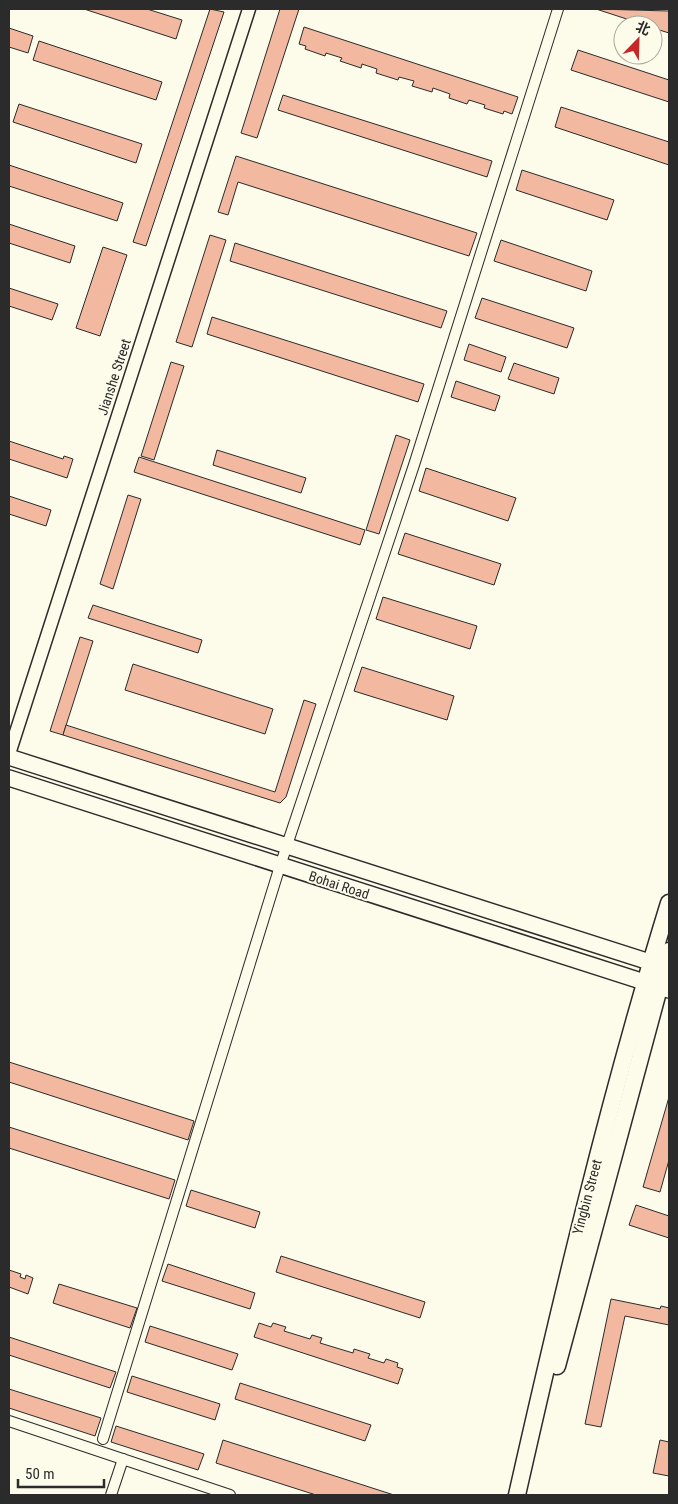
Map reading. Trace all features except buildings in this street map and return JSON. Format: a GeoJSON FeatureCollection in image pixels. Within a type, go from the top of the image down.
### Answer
{"type":"FeatureCollection","features":[{"type":"Feature","properties":{"kind":"main road","name":"Bohai Road"},"geometry":{"type":"LineString","coordinates":[[9,756],[661,966]]}},
{"type":"Feature","properties":{"kind":"main road","name":"Bohai Road"},"geometry":{"type":"LineString","coordinates":[[9,778],[657,986]]}},
{"type":"Feature","properties":{"kind":"main road","name":"Yingbin Street"},"geometry":{"type":"LineString","coordinates":[[528,1495],[556,1369],[657,986],[669,903]]}},
{"type":"Feature","properties":{"kind":"main road","name":"Yingbin Street"},"geometry":{"type":"LineString","coordinates":[[661,966],[669,951]]}},
{"type":"Feature","properties":{"kind":"main road","name":"Yingbin Street"},"geometry":{"type":"LineString","coordinates":[[517,1495],[569,1266],[657,986]]}},
{"type":"Feature","properties":{"kind":"street","name":"Jianshe Street"},"geometry":{"type":"LineString","coordinates":[[9,756],[249,9]]}},
{"type":"Feature","properties":{"kind":"street"},"geometry":{"type":"LineString","coordinates":[[103,1439],[280,866],[414,465],[558,9]]}},
{"type":"Feature","properties":{"kind":"street"},"geometry":{"type":"LineString","coordinates":[[9,1421],[230,1495]]}},
{"type":"Feature","properties":{"kind":"street"},"geometry":{"type":"LineString","coordinates":[[111,1495],[123,1460]]}}]}
